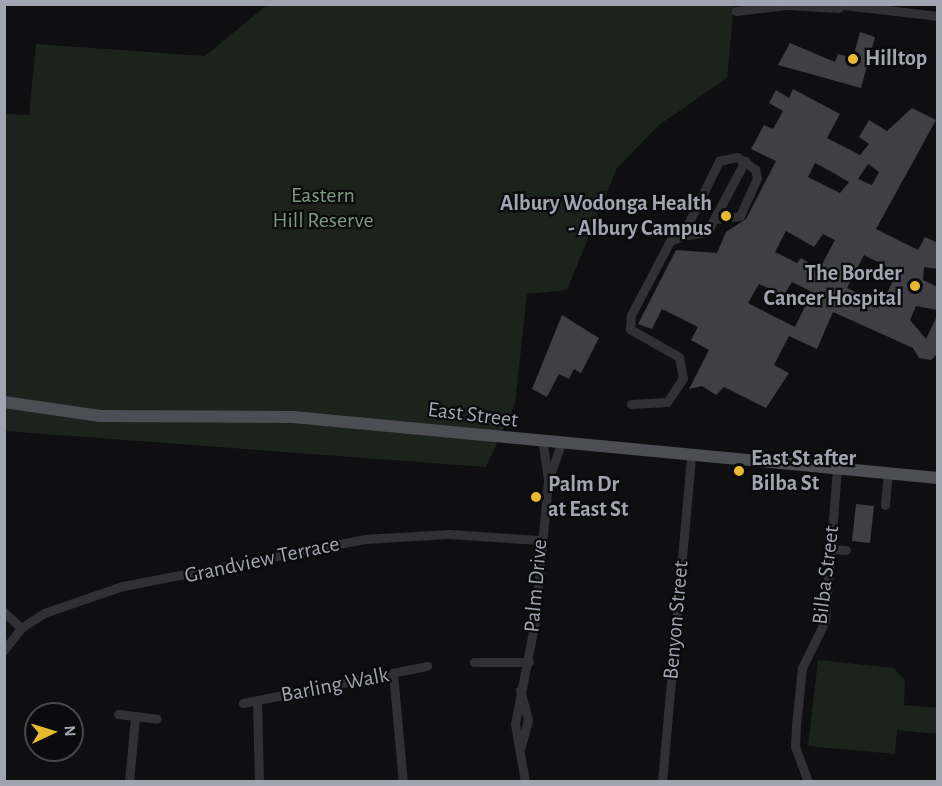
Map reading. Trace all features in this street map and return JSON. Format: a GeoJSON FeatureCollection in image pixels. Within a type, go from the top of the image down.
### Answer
{"type":"FeatureCollection","features":[{"type":"Feature","properties":{"kind":"main road","name":"East Street"},"geometry":{"type":"LineString","coordinates":[[4,402],[100,416],[293,417],[560,446],[938,478]]}},
{"type":"Feature","properties":{"kind":"street"},"geometry":{"type":"LineString","coordinates":[[736,11],[787,5],[837,6],[904,9],[938,16]]}},
{"type":"Feature","properties":{"kind":"street"},"geometry":{"type":"LineString","coordinates":[[631,404],[667,402],[683,378],[684,367],[673,350],[630,329],[631,315],[670,241],[683,233],[719,161],[732,156],[745,161],[757,178],[740,216],[715,219]]}},
{"type":"Feature","properties":{"kind":"street"},"geometry":{"type":"LineString","coordinates":[[683,233],[704,236],[745,161]]}},
{"type":"Feature","properties":{"kind":"street","name":"Palm Drive"},"geometry":{"type":"LineString","coordinates":[[543,444],[548,482]]}},
{"type":"Feature","properties":{"kind":"street","name":"Palm Drive"},"geometry":{"type":"LineString","coordinates":[[525,782],[515,723],[520,690],[529,662],[540,540],[548,482],[560,446]]}},
{"type":"Feature","properties":{"kind":"street","name":"Benyon Street"},"geometry":{"type":"LineString","coordinates":[[662,782],[691,458]]}},
{"type":"Feature","properties":{"kind":"street","name":"Bilba Street"},"geometry":{"type":"LineString","coordinates":[[808,782],[795,746],[796,725],[802,668],[825,621],[837,470]]}},
{"type":"Feature","properties":{"kind":"street"},"geometry":{"type":"LineString","coordinates":[[885,505],[888,474]]}},
{"type":"Feature","properties":{"kind":"street","name":"Grandview Terrace"},"geometry":{"type":"LineString","coordinates":[[4,650],[21,628],[91,593],[365,539],[449,534],[540,540]]}},
{"type":"Feature","properties":{"kind":"street"},"geometry":{"type":"LineString","coordinates":[[831,549],[846,550]]}},
{"type":"Feature","properties":{"kind":"street"},"geometry":{"type":"LineString","coordinates":[[4,612],[21,628]]}},
{"type":"Feature","properties":{"kind":"street"},"geometry":{"type":"LineString","coordinates":[[474,662],[529,662]]}},
{"type":"Feature","properties":{"kind":"street","name":"Barling Walk"},"geometry":{"type":"LineString","coordinates":[[243,703],[427,666]]}},
{"type":"Feature","properties":{"kind":"street"},"geometry":{"type":"LineString","coordinates":[[393,673],[403,782]]}},
{"type":"Feature","properties":{"kind":"street"},"geometry":{"type":"LineString","coordinates":[[257,702],[259,782]]}},
{"type":"Feature","properties":{"kind":"street"},"geometry":{"type":"LineString","coordinates":[[118,714],[157,719]]}},
{"type":"Feature","properties":{"kind":"street"},"geometry":{"type":"LineString","coordinates":[[129,782],[135,717]]}},
{"type":"Feature","properties":{"kind":"green space","name":"Eastern Hill Reserve"},"geometry":{"type":"Polygon","coordinates":[[[267,5],[734,5],[727,78],[659,125],[617,168],[567,290],[527,294],[515,404],[486,467],[5,431],[4,114],[29,115],[36,44],[205,56],[267,5]]]}},
{"type":"Feature","properties":{"kind":"green space"},"geometry":{"type":"Polygon","coordinates":[[[818,660],[894,668],[905,681],[904,705],[937,708],[937,734],[897,730],[895,754],[808,746],[818,660]]]}},
{"type":"Feature","properties":{"kind":"building"},"geometry":{"type":"Polygon","coordinates":[[[860,32],[875,37],[861,88],[778,65],[790,43],[835,62],[838,54],[853,58],[860,32]]]}},
{"type":"Feature","properties":{"kind":"building"},"geometry":{"type":"Polygon","coordinates":[[[793,89],[840,114],[827,138],[860,155],[869,144],[859,137],[869,120],[887,131],[912,108],[936,120],[876,229],[918,250],[925,237],[938,243],[938,269],[924,267],[923,280],[938,287],[938,310],[916,306],[910,320],[926,339],[938,314],[938,353],[931,360],[919,358],[913,348],[833,312],[817,349],[789,336],[774,365],[789,373],[766,408],[724,387],[716,395],[702,386],[689,389],[709,350],[691,340],[698,327],[662,309],[652,329],[638,324],[676,250],[717,253],[726,232],[746,219],[776,161],[751,149],[764,125],[773,129],[783,111],[769,103],[776,90],[789,98],[793,89]],[[815,163],[808,177],[840,193],[849,182],[815,163]],[[868,164],[858,179],[872,185],[879,172],[868,164]],[[786,231],[775,252],[797,263],[801,258],[819,270],[835,240],[823,234],[814,247],[786,231]],[[864,255],[847,288],[882,304],[897,272],[864,255]],[[792,282],[784,295],[759,284],[748,303],[795,327],[812,292],[792,282]]]}},
{"type":"Feature","properties":{"kind":"building"},"geometry":{"type":"Polygon","coordinates":[[[562,315],[599,338],[581,373],[574,369],[569,379],[559,374],[547,397],[532,389],[562,315]]]}},
{"type":"Feature","properties":{"kind":"building"},"geometry":{"type":"Polygon","coordinates":[[[856,504],[874,506],[870,543],[852,541],[856,504]]]}},
{"type":"Feature","properties":{"kind":"place","name":"Hilltop"},"geometry":{"type":"Point","coordinates":[853,59]}},
{"type":"Feature","properties":{"kind":"place","name":"Albury Wodonga Health - Albury Campus"},"geometry":{"type":"Point","coordinates":[726,216]}},
{"type":"Feature","properties":{"kind":"place","name":"The Border Cancer Hospital"},"geometry":{"type":"Point","coordinates":[915,286]}},
{"type":"Feature","properties":{"kind":"place","name":"East St after Bilba St"},"geometry":{"type":"Point","coordinates":[739,471]}},
{"type":"Feature","properties":{"kind":"place","name":"Palm Dr at East St"},"geometry":{"type":"Point","coordinates":[536,497]}}]}
